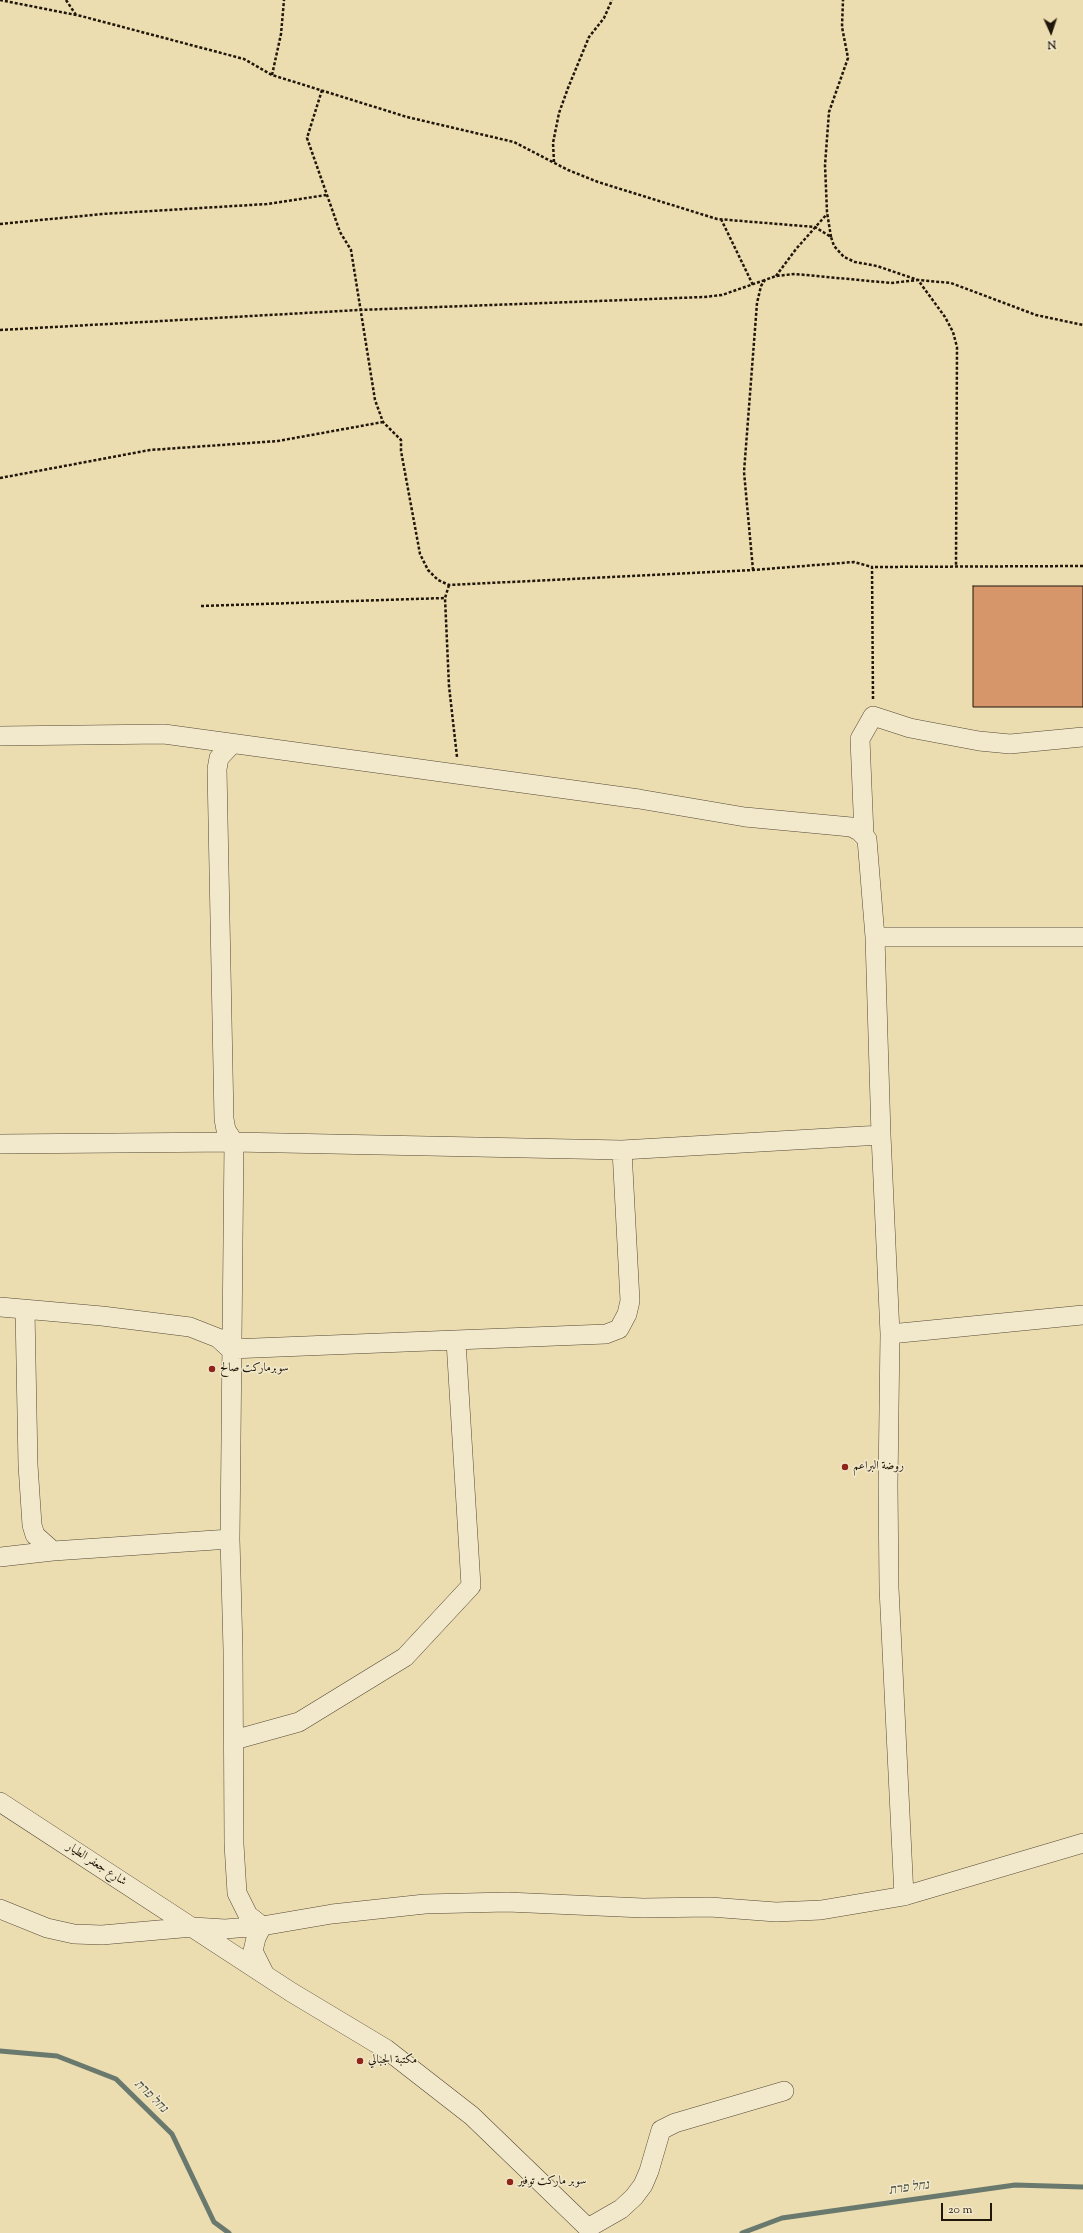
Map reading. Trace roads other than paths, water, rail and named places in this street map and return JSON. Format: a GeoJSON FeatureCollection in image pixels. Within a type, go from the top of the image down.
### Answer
{"type":"FeatureCollection","features":[{"type":"Feature","properties":{"kind":"street"},"geometry":{"type":"LineString","coordinates":[[864,835],[860,739],[874,716],[910,728],[979,741],[1010,744],[1083,737]]}},
{"type":"Feature","properties":{"kind":"street"},"geometry":{"type":"LineString","coordinates":[[0,736],[164,734],[460,776],[639,799],[745,817],[839,825],[851,827],[864,835],[867,839],[875,937],[881,1135],[890,1334],[888,1484],[889,1588],[904,1896]]}},
{"type":"Feature","properties":{"kind":"street"},"geometry":{"type":"LineString","coordinates":[[194,739],[207,750],[217,769]]}},
{"type":"Feature","properties":{"kind":"street"},"geometry":{"type":"LineString","coordinates":[[232,744],[219,758],[217,769],[224,1120],[226,1130],[234,1142],[230,1349],[230,1539],[234,1740],[234,1844],[237,1893],[248,1915],[262,1926]]}},
{"type":"Feature","properties":{"kind":"street"},"geometry":{"type":"LineString","coordinates":[[875,937],[1083,937]]}},
{"type":"Feature","properties":{"kind":"street"},"geometry":{"type":"LineString","coordinates":[[0,1144],[234,1142],[622,1150],[881,1135]]}},
{"type":"Feature","properties":{"kind":"street"},"geometry":{"type":"LineString","coordinates":[[0,1307],[102,1316],[190,1327],[218,1338],[230,1349],[606,1334],[619,1329],[627,1314],[630,1301],[622,1150]]}},
{"type":"Feature","properties":{"kind":"street"},"geometry":{"type":"LineString","coordinates":[[25,1310],[28,1465],[32,1525],[35,1535],[53,1551]]}},
{"type":"Feature","properties":{"kind":"street"},"geometry":{"type":"LineString","coordinates":[[890,1334],[1083,1315]]}},
{"type":"Feature","properties":{"kind":"street"},"geometry":{"type":"LineString","coordinates":[[234,1740],[299,1722],[405,1657],[471,1586],[456,1341]]}},
{"type":"Feature","properties":{"kind":"street"},"geometry":{"type":"LineString","coordinates":[[0,1556],[230,1539]]}},
{"type":"Feature","properties":{"kind":"street","name":"شارع جعفر الطيار"},"geometry":{"type":"LineString","coordinates":[[0,1802],[265,1974],[386,2049],[459,2106],[591,2230]]}},
{"type":"Feature","properties":{"kind":"street"},"geometry":{"type":"LineString","coordinates":[[0,1909],[48,1928],[74,1934],[102,1935],[193,1927],[225,1929],[262,1926],[332,1914],[425,1904],[507,1902],[643,1908],[710,1907],[776,1912],[821,1910],[904,1896],[1083,1843]]}},
{"type":"Feature","properties":{"kind":"street"},"geometry":{"type":"LineString","coordinates":[[262,1926],[256,1938],[253,1951],[265,1974]]}},
{"type":"Feature","properties":{"kind":"street"},"geometry":{"type":"LineString","coordinates":[[591,2230],[634,2197],[643,2185],[649,2171],[661,2130],[675,2123],[784,2091]]}},
{"type":"Feature","properties":{"kind":"waterway","name":"נחל פרת"},"geometry":{"type":"LineString","coordinates":[[0,2051],[57,2056],[116,2079],[172,2134],[214,2222],[229,2233]]}},
{"type":"Feature","properties":{"kind":"waterway","name":"נחל פרת"},"geometry":{"type":"LineString","coordinates":[[742,2233],[782,2218],[1015,2185],[1083,2187]]}},
{"type":"Feature","properties":{"kind":"place","name":"سوبرماركت صالح"},"geometry":{"type":"Point","coordinates":[212,1369]}},
{"type":"Feature","properties":{"kind":"place","name":"روضة البراعم"},"geometry":{"type":"Point","coordinates":[845,1467]}},
{"type":"Feature","properties":{"kind":"place","name":"مكتبة الجبالي"},"geometry":{"type":"Point","coordinates":[360,2061]}},
{"type":"Feature","properties":{"kind":"place","name":"سوبر ماركت توفير"},"geometry":{"type":"Point","coordinates":[510,2182]}}]}
